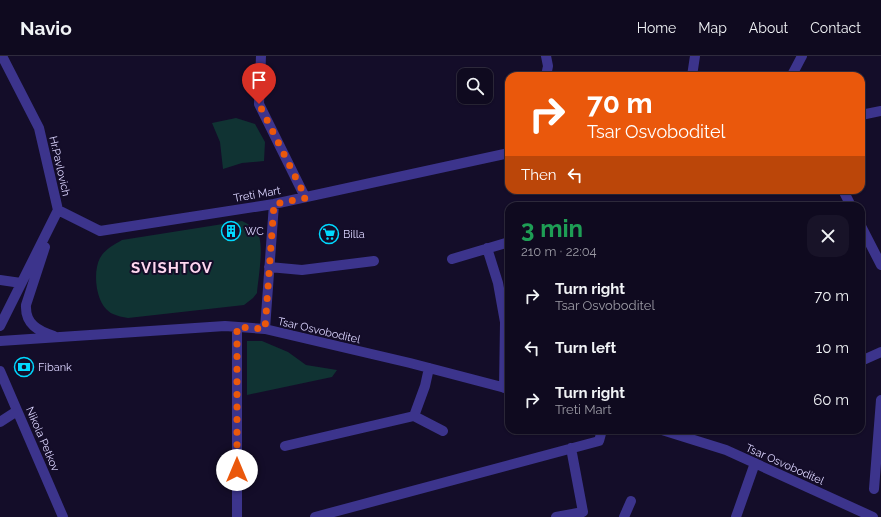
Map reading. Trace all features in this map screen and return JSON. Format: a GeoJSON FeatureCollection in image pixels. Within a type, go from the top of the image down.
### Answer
{"type":"FeatureCollection","features":[{"type":"Feature","properties":{"kind":"street","name":"Hr.Pavlovich"},"geometry":{"type":"LineString","coordinates":[[2,56],[39,128],[56,214]]}},
{"type":"Feature","properties":{"kind":"street"},"geometry":{"type":"LineString","coordinates":[[261,56],[259,104],[306,198]]}},
{"type":"Feature","properties":{"kind":"street"},"geometry":{"type":"LineString","coordinates":[[546,56],[548,66],[547,72]]}},
{"type":"Feature","properties":{"kind":"street"},"geometry":{"type":"LineString","coordinates":[[693,72],[695,56]]}},
{"type":"Feature","properties":{"kind":"street"},"geometry":{"type":"LineString","coordinates":[[793,72],[802,56]]}},
{"type":"Feature","properties":{"kind":"street"},"geometry":{"type":"LineString","coordinates":[[865,114],[881,111]]}},
{"type":"Feature","properties":{"kind":"street","name":"Treti Mart"},"geometry":{"type":"LineString","coordinates":[[56,214],[100,231],[306,198],[505,154]]}},
{"type":"Feature","properties":{"kind":"street"},"geometry":{"type":"LineString","coordinates":[[265,329],[274,204]]}},
{"type":"Feature","properties":{"kind":"street"},"geometry":{"type":"LineString","coordinates":[[0,326],[56,214]]}},
{"type":"Feature","properties":{"kind":"street"},"geometry":{"type":"LineString","coordinates":[[56,214],[26,305],[25,314],[31,324],[38,330],[58,337]]}},
{"type":"Feature","properties":{"kind":"street"},"geometry":{"type":"LineString","coordinates":[[865,234],[881,265]]}},
{"type":"Feature","properties":{"kind":"street"},"geometry":{"type":"LineString","coordinates":[[452,259],[505,243]]}},
{"type":"Feature","properties":{"kind":"street"},"geometry":{"type":"LineString","coordinates":[[486,248],[498,284],[505,322]]}},
{"type":"Feature","properties":{"kind":"street"},"geometry":{"type":"LineString","coordinates":[[269,267],[302,270],[374,261]]}},
{"type":"Feature","properties":{"kind":"street"},"geometry":{"type":"LineString","coordinates":[[0,280],[21,283]]}},
{"type":"Feature","properties":{"kind":"street","name":"Tsar Osvoboditel"},"geometry":{"type":"LineString","coordinates":[[0,341],[225,326],[265,329],[429,368],[505,389]]}},
{"type":"Feature","properties":{"kind":"street"},"geometry":{"type":"LineString","coordinates":[[237,327],[237,517]]}},
{"type":"Feature","properties":{"kind":"street"},"geometry":{"type":"LineString","coordinates":[[865,359],[881,352]]}},
{"type":"Feature","properties":{"kind":"street"},"geometry":{"type":"LineString","coordinates":[[414,416],[425,386],[429,368]]}},
{"type":"Feature","properties":{"kind":"street","name":"Nikola Petkov"},"geometry":{"type":"LineString","coordinates":[[0,371],[63,517]]}},
{"type":"Feature","properties":{"kind":"street"},"geometry":{"type":"LineString","coordinates":[[874,489],[881,400]]}},
{"type":"Feature","properties":{"kind":"street"},"geometry":{"type":"LineString","coordinates":[[0,422],[17,411]]}},
{"type":"Feature","properties":{"kind":"street"},"geometry":{"type":"LineString","coordinates":[[285,446],[414,416],[443,432]]}},
{"type":"Feature","properties":{"kind":"street"},"geometry":{"type":"LineString","coordinates":[[315,517],[332,515],[599,441],[601,434]]}},
{"type":"Feature","properties":{"kind":"street","name":"Tsar Osvoboditel"},"geometry":{"type":"LineString","coordinates":[[675,434],[726,450],[874,517]]}},
{"type":"Feature","properties":{"kind":"street"},"geometry":{"type":"LineString","coordinates":[[556,517],[584,512],[571,448]]}},
{"type":"Feature","properties":{"kind":"street"},"geometry":{"type":"LineString","coordinates":[[736,517],[755,463]]}},
{"type":"Feature","properties":{"kind":"street"},"geometry":{"type":"LineString","coordinates":[[624,517],[631,501]]}},
{"type":"Feature","properties":{"kind":"green space"},"geometry":{"type":"Polygon","coordinates":[[[236,118],[255,124],[265,142],[264,161],[242,163],[223,169],[220,142],[212,123],[236,118]]]}},
{"type":"Feature","properties":{"kind":"green space"},"geometry":{"type":"Polygon","coordinates":[[[242,221],[257,232],[261,244],[257,293],[244,305],[128,318],[118,316],[107,310],[99,297],[96,272],[100,258],[104,252],[122,240],[242,221]]]}},
{"type":"Feature","properties":{"kind":"green space"},"geometry":{"type":"Polygon","coordinates":[[[247,341],[262,341],[288,352],[306,365],[337,370],[332,377],[247,395],[247,341]]]}},
{"type":"Feature","properties":{"kind":"place","name":"WC"},"geometry":{"type":"Point","coordinates":[231,231]}},
{"type":"Feature","properties":{"kind":"place","name":"Billa"},"geometry":{"type":"Point","coordinates":[329,234]}},
{"type":"Feature","properties":{"kind":"place","name":"Fibank"},"geometry":{"type":"Point","coordinates":[24,367]}},
{"type":"Feature","properties":{"kind":"district","name":"SVISHTOV"},"geometry":{"type":"Point","coordinates":[172,268]}},
{"type":"Feature","properties":{"kind":"route"},"geometry":{"type":"LineString","coordinates":[[237,470],[237,327],[265,329],[274,204],[306,198],[259,104]]}}]}
